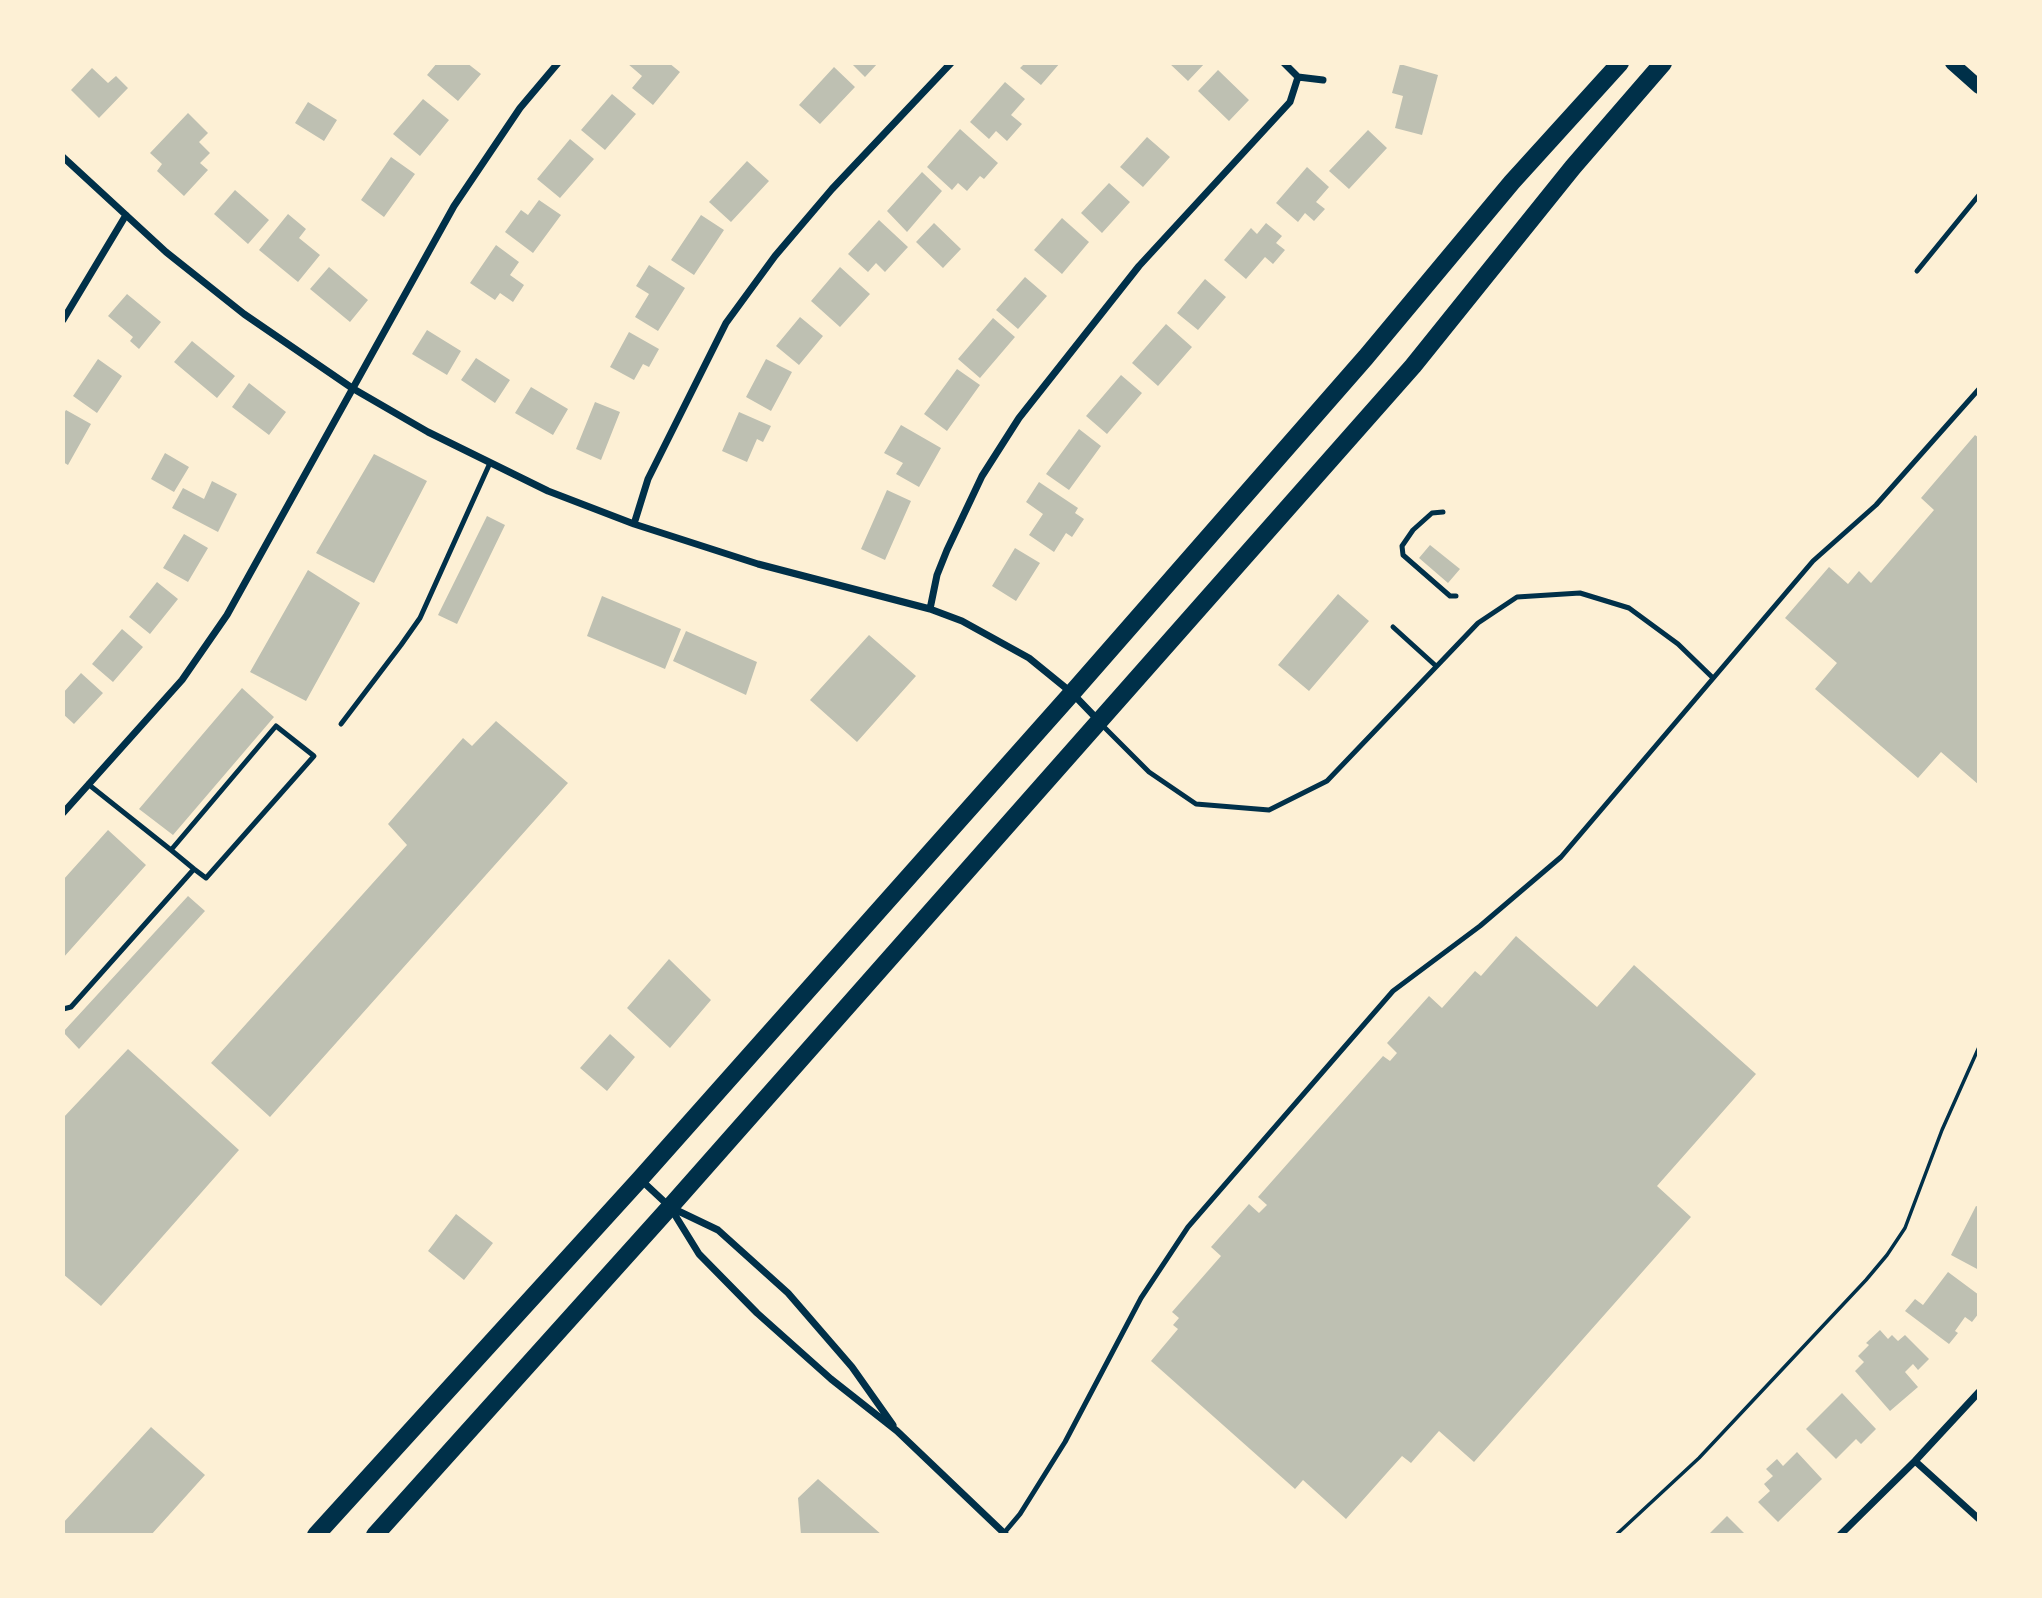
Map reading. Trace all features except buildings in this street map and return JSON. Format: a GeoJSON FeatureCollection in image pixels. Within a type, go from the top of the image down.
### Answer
{"type":"FeatureCollection","features":[{"type":"Feature","properties":{"kind":"main road"},"geometry":{"type":"LineString","coordinates":[[316,1535],[640,1179],[1072,693],[1366,357],[1511,182],[1620,63]]}},
{"type":"Feature","properties":{"kind":"main road"},"geometry":{"type":"LineString","coordinates":[[375,1535],[670,1208],[1413,366],[1573,167],[1663,63]]}},
{"type":"Feature","properties":{"kind":"main road"},"geometry":{"type":"LineString","coordinates":[[1952,63],[1979,87]]}},
{"type":"Feature","properties":{"kind":"street"},"geometry":{"type":"LineString","coordinates":[[63,813],[182,680],[227,615],[454,206],[520,108],[558,63]]}},
{"type":"Feature","properties":{"kind":"street"},"geometry":{"type":"LineString","coordinates":[[634,524],[648,479],[726,323],[775,256],[832,189],[951,63]]}},
{"type":"Feature","properties":{"kind":"street"},"geometry":{"type":"LineString","coordinates":[[1284,63],[1298,77],[1323,80]]}},
{"type":"Feature","properties":{"kind":"street"},"geometry":{"type":"LineString","coordinates":[[930,609],[937,575],[947,550],[982,476],[1019,418],[1139,266],[1290,102],[1298,77]]}},
{"type":"Feature","properties":{"kind":"street"},"geometry":{"type":"LineString","coordinates":[[63,157],[166,252],[244,314],[352,388],[428,432],[548,491],[634,524],[758,564],[930,609],[962,621],[1029,658],[1072,693],[1100,723]]}},
{"type":"Feature","properties":{"kind":"street"},"geometry":{"type":"LineString","coordinates":[[63,320],[126,215]]}},
{"type":"Feature","properties":{"kind":"street"},"geometry":{"type":"LineString","coordinates":[[640,1179],[670,1208],[699,1254],[757,1313],[831,1379],[897,1431],[1005,1534]]}},
{"type":"Feature","properties":{"kind":"street"},"geometry":{"type":"LineString","coordinates":[[670,1208],[718,1230],[788,1293],[852,1367],[897,1431]]}},
{"type":"Feature","properties":{"kind":"street"},"geometry":{"type":"LineString","coordinates":[[1840,1535],[1915,1461],[1979,1392]]}},
{"type":"Feature","properties":{"kind":"street"},"geometry":{"type":"LineString","coordinates":[[1915,1461],[1979,1518]]}},
{"type":"Feature","properties":{"kind":"lane"},"geometry":{"type":"LineString","coordinates":[[1916,271],[1979,195]]}},
{"type":"Feature","properties":{"kind":"lane"},"geometry":{"type":"LineString","coordinates":[[1005,1534],[1065,1442],[1141,1298],[1188,1227],[1393,991],[1480,926],[1561,857],[1813,561],[1876,505],[1979,389]]}},
{"type":"Feature","properties":{"kind":"lane"},"geometry":{"type":"LineString","coordinates":[[341,724],[420,618],[490,463]]}},
{"type":"Feature","properties":{"kind":"lane"},"geometry":{"type":"LineString","coordinates":[[1443,512],[1432,513],[1413,530],[1402,546],[1403,555],[1450,596],[1456,596]]}},
{"type":"Feature","properties":{"kind":"lane"},"geometry":{"type":"LineString","coordinates":[[1100,723],[1149,772],[1196,804],[1269,810],[1327,781],[1478,623],[1517,597],[1580,593],[1629,608],[1678,644],[1713,678]]}},
{"type":"Feature","properties":{"kind":"lane"},"geometry":{"type":"LineString","coordinates":[[1393,627],[1436,666]]}},
{"type":"Feature","properties":{"kind":"lane"},"geometry":{"type":"LineString","coordinates":[[88,784],[206,878],[314,756],[276,726],[171,850]]}},
{"type":"Feature","properties":{"kind":"lane"},"geometry":{"type":"LineString","coordinates":[[63,1009],[71,1007],[194,869]]}},
{"type":"Feature","properties":{"kind":"path"},"geometry":{"type":"LineString","coordinates":[[1616,1535],[1699,1458],[1887,1255],[1905,1228],[1942,1130],[1978,1050]]}}]}
